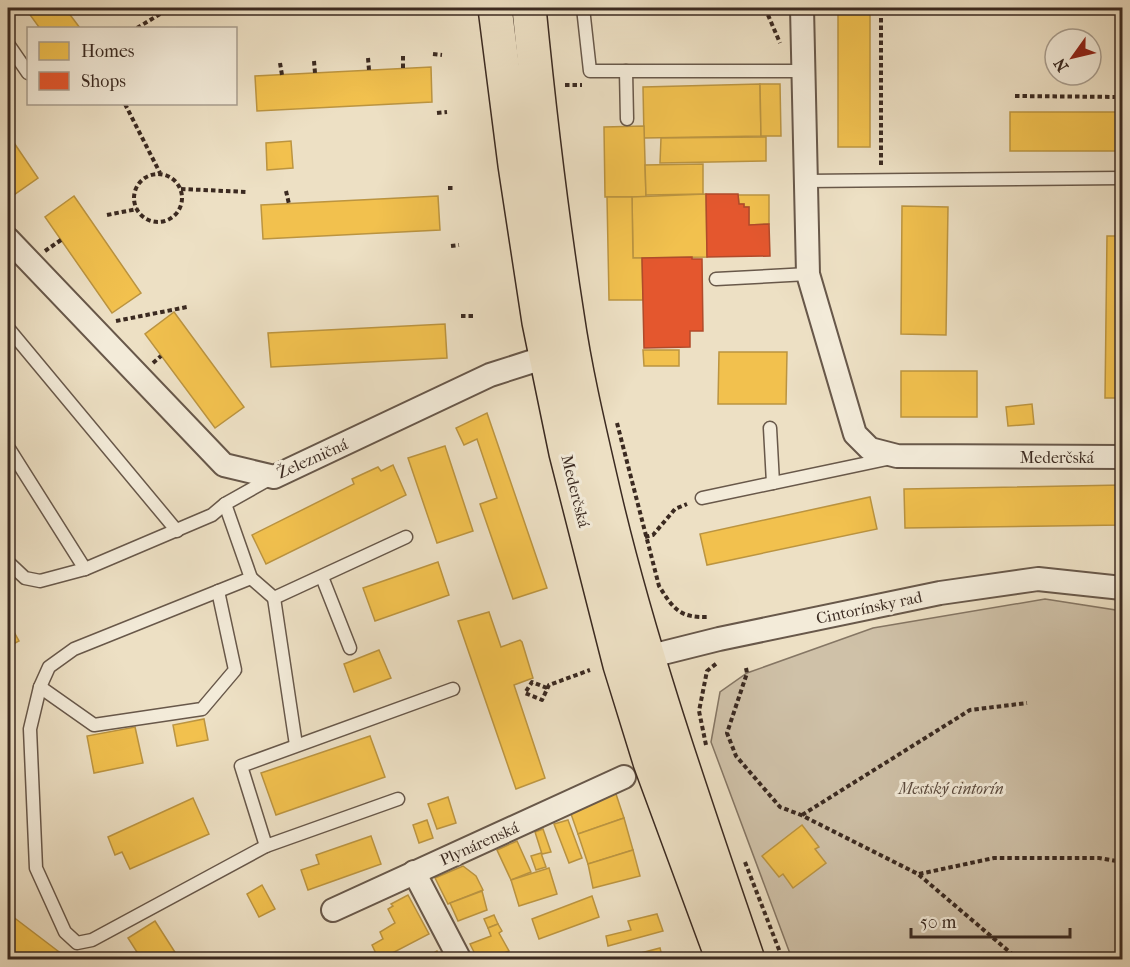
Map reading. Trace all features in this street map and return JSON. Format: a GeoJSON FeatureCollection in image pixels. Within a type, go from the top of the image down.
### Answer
{"type":"FeatureCollection","features":[{"type":"Feature","properties":{"kind":"main road","name":"Mederčská"},"geometry":{"type":"LineString","coordinates":[[495,8],[515,165],[546,357],[566,453],[619,664],[650,762],[723,960]]}},
{"type":"Feature","properties":{"kind":"main road","name":"Mederčská"},"geometry":{"type":"LineString","coordinates":[[529,8],[548,179],[567,317],[606,501],[619,664],[678,754],[748,960]]}},
{"type":"Feature","properties":{"kind":"street","name":"Mederčská"},"geometry":{"type":"LineString","coordinates":[[802,8],[808,274],[855,434],[870,449],[897,456],[1122,457]]}},
{"type":"Feature","properties":{"kind":"street","name":"Železničná"},"geometry":{"type":"LineString","coordinates":[[8,239],[224,465],[274,477],[490,375],[546,357]]}},
{"type":"Feature","properties":{"kind":"street"},"geometry":{"type":"LineString","coordinates":[[546,357],[580,383]]}},
{"type":"Feature","properties":{"kind":"street","name":"Cintorínsky rad"},"geometry":{"type":"LineString","coordinates":[[619,664],[940,593],[1038,579],[1122,588]]}},
{"type":"Feature","properties":{"kind":"street","name":"Plynárenská"},"geometry":{"type":"LineString","coordinates":[[333,910],[624,777]]}},
{"type":"Feature","properties":{"kind":"street"},"geometry":{"type":"LineString","coordinates":[[414,872],[460,960]]}},
{"type":"Feature","properties":{"kind":"lane"},"geometry":{"type":"LineString","coordinates":[[583,8],[590,71],[802,71]]}},
{"type":"Feature","properties":{"kind":"lane"},"geometry":{"type":"LineString","coordinates":[[8,44],[27,72]]}},
{"type":"Feature","properties":{"kind":"lane"},"geometry":{"type":"LineString","coordinates":[[626,71],[627,118]]}},
{"type":"Feature","properties":{"kind":"lane"},"geometry":{"type":"LineString","coordinates":[[805,181],[1122,178]]}},
{"type":"Feature","properties":{"kind":"lane"},"geometry":{"type":"LineString","coordinates":[[716,279],[808,274]]}},
{"type":"Feature","properties":{"kind":"lane"},"geometry":{"type":"LineString","coordinates":[[8,328],[177,531]]}},
{"type":"Feature","properties":{"kind":"lane"},"geometry":{"type":"LineString","coordinates":[[770,428],[773,483]]}},
{"type":"Feature","properties":{"kind":"lane"},"geometry":{"type":"LineString","coordinates":[[8,447],[86,569]]}},
{"type":"Feature","properties":{"kind":"lane"},"geometry":{"type":"LineString","coordinates":[[702,498],[897,456]]}},
{"type":"Feature","properties":{"kind":"lane"},"geometry":{"type":"LineString","coordinates":[[8,562],[25,578],[40,581],[86,569],[212,514],[225,504],[274,477]]}},
{"type":"Feature","properties":{"kind":"lane"},"geometry":{"type":"LineString","coordinates":[[225,504],[251,578],[274,598],[296,745]]}},
{"type":"Feature","properties":{"kind":"lane"},"geometry":{"type":"LineString","coordinates":[[274,598],[406,537]]}},
{"type":"Feature","properties":{"kind":"lane"},"geometry":{"type":"LineString","coordinates":[[322,577],[350,648]]}},
{"type":"Feature","properties":{"kind":"lane"},"geometry":{"type":"LineString","coordinates":[[251,578],[74,649],[49,667],[40,687],[30,729],[36,868],[65,932],[77,944],[92,940],[266,846],[398,799]]}},
{"type":"Feature","properties":{"kind":"lane"},"geometry":{"type":"LineString","coordinates":[[40,687],[94,725],[202,709],[235,669],[218,591]]}},
{"type":"Feature","properties":{"kind":"lane"},"geometry":{"type":"LineString","coordinates":[[266,846],[241,766],[453,689]]}},
{"type":"Feature","properties":{"kind":"path"},"geometry":{"type":"LineString","coordinates":[[139,27],[170,8]]}},
{"type":"Feature","properties":{"kind":"path"},"geometry":{"type":"LineString","coordinates":[[881,181],[882,8]]}},
{"type":"Feature","properties":{"kind":"path"},"geometry":{"type":"LineString","coordinates":[[434,54],[442,55]]}},
{"type":"Feature","properties":{"kind":"path"},"geometry":{"type":"LineString","coordinates":[[403,56],[403,68]]}},
{"type":"Feature","properties":{"kind":"path"},"geometry":{"type":"LineString","coordinates":[[368,58],[369,70]]}},
{"type":"Feature","properties":{"kind":"path"},"geometry":{"type":"LineString","coordinates":[[314,61],[315,73]]}},
{"type":"Feature","properties":{"kind":"path"},"geometry":{"type":"LineString","coordinates":[[280,63],[282,75]]}},
{"type":"Feature","properties":{"kind":"path"},"geometry":{"type":"LineString","coordinates":[[564,74],[566,96]]}},
{"type":"Feature","properties":{"kind":"path"},"geometry":{"type":"LineString","coordinates":[[1015,96],[1122,97]]}},
{"type":"Feature","properties":{"kind":"path"},"geometry":{"type":"LineString","coordinates":[[126,105],[160,173]]}},
{"type":"Feature","properties":{"kind":"path"},"geometry":{"type":"LineString","coordinates":[[437,113],[447,112]]}},
{"type":"Feature","properties":{"kind":"path"},"geometry":{"type":"LineString","coordinates":[[160,173],[172,178],[181,189],[182,200],[179,209],[172,217],[163,221],[153,221],[143,217],[137,209],[134,199],[136,189],[141,180],[150,175],[160,173]]}},
{"type":"Feature","properties":{"kind":"path"},"geometry":{"type":"LineString","coordinates":[[448,188],[454,188]]}},
{"type":"Feature","properties":{"kind":"path"},"geometry":{"type":"LineString","coordinates":[[181,189],[248,192]]}},
{"type":"Feature","properties":{"kind":"path"},"geometry":{"type":"LineString","coordinates":[[286,191],[289,204]]}},
{"type":"Feature","properties":{"kind":"path"},"geometry":{"type":"LineString","coordinates":[[107,215],[137,209]]}},
{"type":"Feature","properties":{"kind":"path"},"geometry":{"type":"LineString","coordinates":[[39,254],[61,240]]}},
{"type":"Feature","properties":{"kind":"path"},"geometry":{"type":"LineString","coordinates":[[451,246],[459,245]]}},
{"type":"Feature","properties":{"kind":"path"},"geometry":{"type":"LineString","coordinates":[[114,322],[187,307]]}},
{"type":"Feature","properties":{"kind":"path"},"geometry":{"type":"LineString","coordinates":[[461,316],[473,315]]}},
{"type":"Feature","properties":{"kind":"path"},"geometry":{"type":"LineString","coordinates":[[615,415],[659,586],[672,607],[692,618],[712,617],[714,621]]}},
{"type":"Feature","properties":{"kind":"path"},"geometry":{"type":"LineString","coordinates":[[645,537],[653,535],[675,509],[702,498]]}},
{"type":"Feature","properties":{"kind":"path"},"geometry":{"type":"LineString","coordinates":[[706,746],[699,711],[707,671],[725,657]]}},
{"type":"Feature","properties":{"kind":"path"},"geometry":{"type":"LineString","coordinates":[[547,688],[532,682],[525,693],[542,700],[549,685],[619,664]]}},
{"type":"Feature","properties":{"kind":"path"},"geometry":{"type":"LineString","coordinates":[[746,668],[747,673],[727,733],[736,756],[780,807],[801,815],[918,874],[1019,960]]}},
{"type":"Feature","properties":{"kind":"path"},"geometry":{"type":"LineString","coordinates":[[801,815],[970,710],[1027,703]]}},
{"type":"Feature","properties":{"kind":"path"},"geometry":{"type":"LineString","coordinates":[[743,857],[783,960]]}},
{"type":"Feature","properties":{"kind":"path"},"geometry":{"type":"LineString","coordinates":[[918,874],[994,858],[1099,858],[1122,862]]}},
{"type":"Feature","properties":{"kind":"green space","name":"Mestský cintorín"},"geometry":{"type":"Polygon","coordinates":[[[1045,599],[1122,611],[1122,959],[792,959],[711,742],[720,692],[747,673],[873,628],[1045,599]]]}},
{"type":"Feature","properties":{"kind":"building: Homes"},"geometry":{"type":"Polygon","coordinates":[[[25,8],[65,8],[79,27],[39,27],[25,8]]]}},
{"type":"Feature","properties":{"kind":"building: Homes"},"geometry":{"type":"Polygon","coordinates":[[[687,8],[739,8],[739,12],[687,11],[687,8]]]}},
{"type":"Feature","properties":{"kind":"building: Homes"},"geometry":{"type":"Polygon","coordinates":[[[838,8],[870,8],[870,147],[838,147],[838,8]]]}},
{"type":"Feature","properties":{"kind":"building: Homes"},"geometry":{"type":"Polygon","coordinates":[[[431,67],[432,102],[257,111],[255,76],[431,67]]]}},
{"type":"Feature","properties":{"kind":"building: Homes"},"geometry":{"type":"Polygon","coordinates":[[[760,84],[761,136],[644,138],[643,87],[760,84]]]}},
{"type":"Feature","properties":{"kind":"building: Homes"},"geometry":{"type":"Polygon","coordinates":[[[760,84],[780,84],[781,136],[761,136],[760,84]]]}},
{"type":"Feature","properties":{"kind":"building: Homes"},"geometry":{"type":"Polygon","coordinates":[[[1010,112],[1122,112],[1122,151],[1010,151],[1010,112]]]}},
{"type":"Feature","properties":{"kind":"building: Homes"},"geometry":{"type":"Polygon","coordinates":[[[644,126],[646,197],[605,197],[604,127],[644,126]]]}},
{"type":"Feature","properties":{"kind":"building: Homes"},"geometry":{"type":"Polygon","coordinates":[[[8,134],[38,178],[8,199],[8,134]]]}},
{"type":"Feature","properties":{"kind":"building: Homes"},"geometry":{"type":"Polygon","coordinates":[[[766,137],[766,161],[660,163],[661,138],[766,137]]]}},
{"type":"Feature","properties":{"kind":"building: Homes"},"geometry":{"type":"Polygon","coordinates":[[[291,141],[293,168],[267,170],[266,143],[291,141]]]}},
{"type":"Feature","properties":{"kind":"building: Homes"},"geometry":{"type":"Polygon","coordinates":[[[703,164],[703,194],[646,195],[645,165],[703,164]]]}},
{"type":"Feature","properties":{"kind":"building: Homes"},"geometry":{"type":"Polygon","coordinates":[[[706,194],[707,257],[633,258],[632,197],[706,194]]]}},
{"type":"Feature","properties":{"kind":"building: Homes"},"geometry":{"type":"Polygon","coordinates":[[[738,195],[769,195],[769,224],[749,225],[749,207],[739,204],[738,195]]]}},
{"type":"Feature","properties":{"kind":"building: Homes"},"geometry":{"type":"Polygon","coordinates":[[[74,196],[141,293],[112,313],[45,217],[74,196]]]}},
{"type":"Feature","properties":{"kind":"building: Homes"},"geometry":{"type":"Polygon","coordinates":[[[438,196],[440,230],[263,239],[261,205],[438,196]]]}},
{"type":"Feature","properties":{"kind":"building: Homes"},"geometry":{"type":"Polygon","coordinates":[[[607,197],[632,197],[633,258],[642,258],[643,300],[609,300],[607,197]]]}},
{"type":"Feature","properties":{"kind":"building: Homes"},"geometry":{"type":"Polygon","coordinates":[[[902,206],[948,207],[946,335],[901,334],[902,206]]]}},
{"type":"Feature","properties":{"kind":"building: Homes"},"geometry":{"type":"Polygon","coordinates":[[[1107,236],[1122,236],[1122,398],[1105,398],[1107,236]]]}},
{"type":"Feature","properties":{"kind":"building: Homes"},"geometry":{"type":"Polygon","coordinates":[[[174,312],[244,407],[215,428],[145,334],[174,312]]]}},
{"type":"Feature","properties":{"kind":"building: Homes"},"geometry":{"type":"Polygon","coordinates":[[[445,324],[447,358],[271,367],[268,333],[445,324]]]}},
{"type":"Feature","properties":{"kind":"building: Homes"},"geometry":{"type":"Polygon","coordinates":[[[643,350],[679,350],[679,366],[644,366],[643,350]]]}},
{"type":"Feature","properties":{"kind":"building: Homes"},"geometry":{"type":"Polygon","coordinates":[[[719,352],[787,352],[786,404],[718,404],[719,352]]]}},
{"type":"Feature","properties":{"kind":"building: Homes"},"geometry":{"type":"Polygon","coordinates":[[[901,371],[977,371],[977,417],[901,417],[901,371]]]}},
{"type":"Feature","properties":{"kind":"building: Homes"},"geometry":{"type":"Polygon","coordinates":[[[1032,404],[1034,424],[1008,426],[1006,407],[1032,404]]]}},
{"type":"Feature","properties":{"kind":"building: Homes"},"geometry":{"type":"Polygon","coordinates":[[[487,413],[547,588],[513,599],[480,504],[497,498],[477,439],[464,445],[456,428],[487,413]]]}},
{"type":"Feature","properties":{"kind":"building: Homes"},"geometry":{"type":"Polygon","coordinates":[[[445,446],[473,531],[437,543],[408,458],[445,446]]]}},
{"type":"Feature","properties":{"kind":"building: Homes"},"geometry":{"type":"Polygon","coordinates":[[[393,465],[406,495],[266,564],[252,535],[354,484],[352,479],[378,467],[381,471],[393,465]]]}},
{"type":"Feature","properties":{"kind":"building: Homes"},"geometry":{"type":"Polygon","coordinates":[[[1122,485],[1122,525],[905,528],[904,489],[1122,485]]]}},
{"type":"Feature","properties":{"kind":"building: Homes"},"geometry":{"type":"Polygon","coordinates":[[[870,497],[877,529],[707,565],[700,534],[870,497]]]}},
{"type":"Feature","properties":{"kind":"building: Homes"},"geometry":{"type":"Polygon","coordinates":[[[438,562],[449,595],[375,621],[363,588],[438,562]]]}},
{"type":"Feature","properties":{"kind":"building: Homes"},"geometry":{"type":"Polygon","coordinates":[[[489,612],[501,647],[520,640],[522,642],[533,678],[514,685],[545,778],[516,789],[458,621],[489,612]]]}},
{"type":"Feature","properties":{"kind":"building: Homes"},"geometry":{"type":"Polygon","coordinates":[[[8,621],[19,641],[8,647],[8,621]]]}},
{"type":"Feature","properties":{"kind":"building: Homes"},"geometry":{"type":"Polygon","coordinates":[[[379,650],[391,678],[354,692],[344,664],[379,650]]]}},
{"type":"Feature","properties":{"kind":"building: Homes"},"geometry":{"type":"Polygon","coordinates":[[[204,719],[208,740],[177,746],[173,725],[204,719]]]}},
{"type":"Feature","properties":{"kind":"building: Homes"},"geometry":{"type":"Polygon","coordinates":[[[135,727],[143,763],[94,773],[87,736],[135,727]]]}},
{"type":"Feature","properties":{"kind":"building: Homes"},"geometry":{"type":"Polygon","coordinates":[[[370,736],[385,777],[276,815],[261,773],[370,736]]]}},
{"type":"Feature","properties":{"kind":"building: Homes"},"geometry":{"type":"Polygon","coordinates":[[[615,791],[624,818],[578,834],[570,811],[615,791]]]}},
{"type":"Feature","properties":{"kind":"building: Homes"},"geometry":{"type":"Polygon","coordinates":[[[448,797],[456,823],[437,829],[428,804],[448,797]]]}},
{"type":"Feature","properties":{"kind":"building: Homes"},"geometry":{"type":"Polygon","coordinates":[[[193,798],[209,834],[130,869],[122,852],[115,855],[108,837],[193,798]]]}},
{"type":"Feature","properties":{"kind":"building: Homes"},"geometry":{"type":"Polygon","coordinates":[[[624,818],[633,850],[588,864],[578,834],[624,818]]]}},
{"type":"Feature","properties":{"kind":"building: Homes"},"geometry":{"type":"Polygon","coordinates":[[[427,820],[433,838],[419,843],[413,825],[427,820]]]}},
{"type":"Feature","properties":{"kind":"building: Homes"},"geometry":{"type":"Polygon","coordinates":[[[568,820],[582,858],[569,863],[554,824],[568,820]]]}},
{"type":"Feature","properties":{"kind":"building: Homes"},"geometry":{"type":"Polygon","coordinates":[[[802,825],[819,847],[815,849],[826,863],[793,888],[783,874],[779,877],[762,856],[802,825]]]}},
{"type":"Feature","properties":{"kind":"building: Homes"},"geometry":{"type":"Polygon","coordinates":[[[543,829],[551,852],[542,854],[535,832],[543,829]]]}},
{"type":"Feature","properties":{"kind":"building: Homes"},"geometry":{"type":"Polygon","coordinates":[[[371,836],[381,864],[308,890],[301,870],[319,864],[316,855],[371,836]]]}},
{"type":"Feature","properties":{"kind":"building: Homes"},"geometry":{"type":"Polygon","coordinates":[[[517,841],[531,872],[511,880],[497,850],[517,841]]]}},
{"type":"Feature","properties":{"kind":"building: Homes"},"geometry":{"type":"Polygon","coordinates":[[[633,850],[640,876],[593,888],[588,864],[633,850]]]}},
{"type":"Feature","properties":{"kind":"building: Homes"},"geometry":{"type":"Polygon","coordinates":[[[541,853],[546,867],[536,870],[531,856],[541,853]]]}},
{"type":"Feature","properties":{"kind":"building: Homes"},"geometry":{"type":"Polygon","coordinates":[[[463,866],[476,876],[483,890],[448,904],[435,878],[463,866]]]}},
{"type":"Feature","properties":{"kind":"building: Homes"},"geometry":{"type":"Polygon","coordinates":[[[549,868],[557,894],[519,906],[511,880],[549,868]]]}},
{"type":"Feature","properties":{"kind":"building: Homes"},"geometry":{"type":"Polygon","coordinates":[[[262,885],[275,909],[259,917],[247,894],[262,885]]]}},
{"type":"Feature","properties":{"kind":"building: Homes"},"geometry":{"type":"Polygon","coordinates":[[[482,891],[487,910],[458,921],[450,903],[482,891]]]}},
{"type":"Feature","properties":{"kind":"building: Homes"},"geometry":{"type":"Polygon","coordinates":[[[408,895],[429,934],[379,960],[372,945],[383,939],[380,932],[395,923],[388,909],[393,906],[391,904],[408,895]]]}},
{"type":"Feature","properties":{"kind":"building: Homes"},"geometry":{"type":"Polygon","coordinates":[[[592,896],[599,917],[539,939],[532,919],[592,896]]]}},
{"type":"Feature","properties":{"kind":"building: Homes"},"geometry":{"type":"Polygon","coordinates":[[[8,913],[67,958],[66,960],[8,960],[8,913]]]}},
{"type":"Feature","properties":{"kind":"building: Homes"},"geometry":{"type":"Polygon","coordinates":[[[657,914],[663,931],[608,946],[606,936],[631,930],[628,921],[657,914]]]}},
{"type":"Feature","properties":{"kind":"building: Homes"},"geometry":{"type":"Polygon","coordinates":[[[494,915],[498,924],[488,928],[484,919],[494,915]]]}},
{"type":"Feature","properties":{"kind":"building: Homes"},"geometry":{"type":"Polygon","coordinates":[[[155,921],[180,960],[142,960],[128,938],[155,921]]]}},
{"type":"Feature","properties":{"kind":"building: Homes"},"geometry":{"type":"Polygon","coordinates":[[[498,924],[502,931],[499,933],[509,951],[487,960],[478,960],[470,944],[491,936],[488,928],[498,924]]]}},
{"type":"Feature","properties":{"kind":"building: Homes"},"geometry":{"type":"Polygon","coordinates":[[[660,948],[663,960],[625,960],[625,957],[660,948]]]}},
{"type":"Feature","properties":{"kind":"building: Homes"},"geometry":{"type":"Polygon","coordinates":[[[437,951],[442,960],[421,960],[437,951]]]}},
{"type":"Feature","properties":{"kind":"building: Homes"},"geometry":{"type":"Polygon","coordinates":[[[589,954],[592,960],[577,960],[589,954]]]}},
{"type":"Feature","properties":{"kind":"building: Shops"},"geometry":{"type":"Polygon","coordinates":[[[706,194],[738,194],[739,204],[749,207],[749,225],[769,224],[770,256],[707,257],[706,194]]]}},
{"type":"Feature","properties":{"kind":"building: Shops"},"geometry":{"type":"Polygon","coordinates":[[[692,257],[692,259],[702,259],[703,331],[690,331],[690,347],[644,348],[642,258],[692,257]]]}}]}
